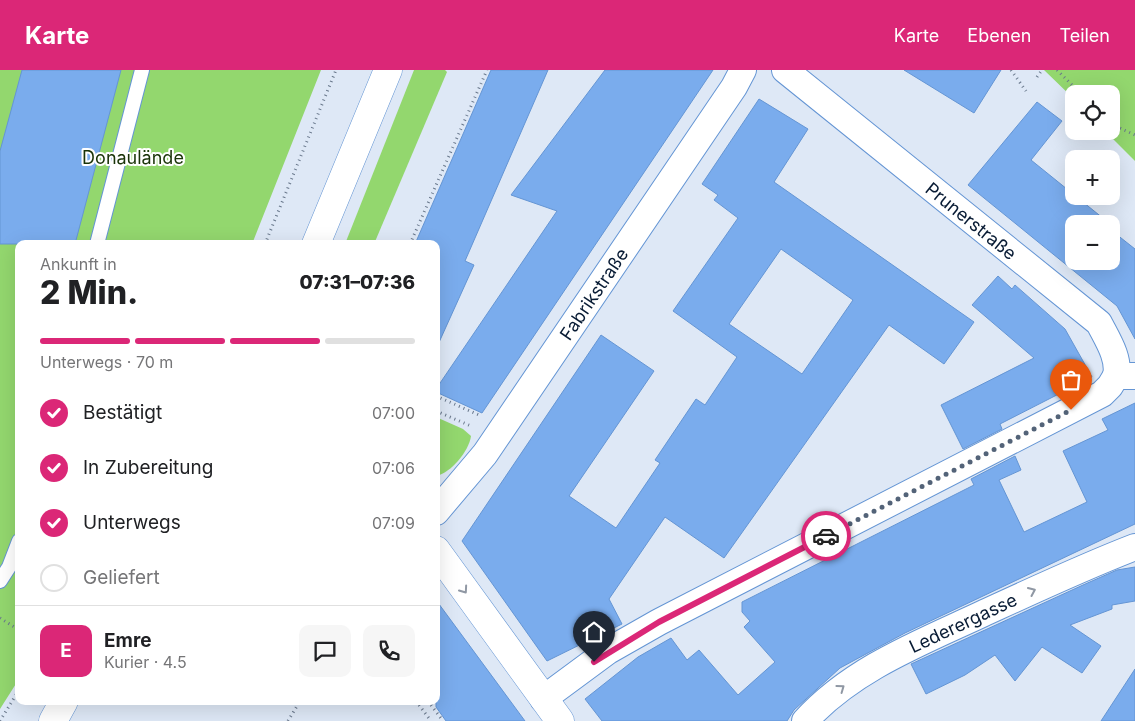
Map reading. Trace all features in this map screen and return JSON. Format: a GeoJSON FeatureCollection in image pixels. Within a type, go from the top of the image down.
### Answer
{"type":"FeatureCollection","features":[{"type":"Feature","properties":{"kind":"main road"},"geometry":{"type":"LineString","coordinates":[[318,240],[388,70]]}},
{"type":"Feature","properties":{"kind":"main road"},"geometry":{"type":"LineString","coordinates":[[440,556],[560,721]]}},
{"type":"Feature","properties":{"kind":"main road"},"geometry":{"type":"LineString","coordinates":[[52,721],[62,705]]}},
{"type":"Feature","properties":{"kind":"street","name":"Fabrikstraße"},"geometry":{"type":"LineString","coordinates":[[440,507],[497,437],[734,87],[743,70]]}},
{"type":"Feature","properties":{"kind":"street","name":"Prunerstraße"},"geometry":{"type":"LineString","coordinates":[[785,70],[1099,323],[1115,356],[1118,368],[1125,376]]}},
{"type":"Feature","properties":{"kind":"street"},"geometry":{"type":"LineString","coordinates":[[543,699],[608,651],[659,622],[1102,394],[1125,376]]}},
{"type":"Feature","properties":{"kind":"street","name":"Lederergasse"},"geometry":{"type":"LineString","coordinates":[[805,721],[833,694],[884,661],[1135,547]]}},
{"type":"Feature","properties":{"kind":"lane"},"geometry":{"type":"LineString","coordinates":[[98,240],[142,70]]}},
{"type":"Feature","properties":{"kind":"lane"},"geometry":{"type":"LineString","coordinates":[[0,581],[9,567],[15,551]]}},
{"type":"Feature","properties":{"kind":"path"},"geometry":{"type":"LineString","coordinates":[[267,240],[336,70]]}},
{"type":"Feature","properties":{"kind":"path"},"geometry":{"type":"LineString","coordinates":[[412,240],[487,70]]}},
{"type":"Feature","properties":{"kind":"path"},"geometry":{"type":"LineString","coordinates":[[1011,70],[1026,91]]}},
{"type":"Feature","properties":{"kind":"path"},"geometry":{"type":"LineString","coordinates":[[1037,77],[1042,70]]}},
{"type":"Feature","properties":{"kind":"path"},"geometry":{"type":"LineString","coordinates":[[1057,70],[1072,85]]}},
{"type":"Feature","properties":{"kind":"path"},"geometry":{"type":"LineString","coordinates":[[1120,128],[1135,135]]}},
{"type":"Feature","properties":{"kind":"path"},"geometry":{"type":"LineString","coordinates":[[440,413],[497,437]]}},
{"type":"Feature","properties":{"kind":"path"},"geometry":{"type":"LineString","coordinates":[[0,618],[15,627]]}},
{"type":"Feature","properties":{"kind":"path"},"geometry":{"type":"LineString","coordinates":[[0,721],[15,697]]}},
{"type":"Feature","properties":{"kind":"path"},"geometry":{"type":"LineString","coordinates":[[288,721],[298,705]]}},
{"type":"Feature","properties":{"kind":"path"},"geometry":{"type":"LineString","coordinates":[[419,705],[431,721]]}},
{"type":"Feature","properties":{"kind":"path"},"geometry":{"type":"LineString","coordinates":[[431,705],[442,721]]}},
{"type":"Feature","properties":{"kind":"green space","name":"Donaulände"},"geometry":{"type":"Polygon","coordinates":[[[0,70],[321,70],[254,240],[15,240],[15,685],[0,709],[0,70]]]}},
{"type":"Feature","properties":{"kind":"green space"},"geometry":{"type":"Polygon","coordinates":[[[414,70],[445,70],[447,72],[376,240],[347,240],[414,70]]]}},
{"type":"Feature","properties":{"kind":"green space"},"geometry":{"type":"Polygon","coordinates":[[[1044,70],[1135,70],[1135,161],[1114,140],[1120,140],[1120,85],[1065,85],[1065,90],[1044,70]]]}},
{"type":"Feature","properties":{"kind":"green space"},"geometry":{"type":"Polygon","coordinates":[[[440,419],[463,429],[471,436],[467,448],[458,461],[440,475],[440,419]]]}},
{"type":"Feature","properties":{"kind":"building"},"geometry":{"type":"Polygon","coordinates":[[[22,70],[121,70],[76,240],[15,240],[15,244],[0,244],[0,151],[22,70]]]}},
{"type":"Feature","properties":{"kind":"building"},"geometry":{"type":"Polygon","coordinates":[[[491,70],[548,70],[465,261],[474,265],[440,340],[440,240],[417,240],[491,70]]]}},
{"type":"Feature","properties":{"kind":"building"},"geometry":{"type":"Polygon","coordinates":[[[605,70],[713,70],[482,413],[440,394],[440,383],[557,211],[511,195],[605,70]]]}},
{"type":"Feature","properties":{"kind":"building"},"geometry":{"type":"Polygon","coordinates":[[[904,70],[1001,70],[974,113],[904,70]]]}},
{"type":"Feature","properties":{"kind":"building"},"geometry":{"type":"Polygon","coordinates":[[[759,99],[808,129],[774,182],[974,322],[944,364],[889,325],[724,558],[665,517],[609,599],[622,624],[547,661],[462,541],[601,335],[654,371],[569,496],[616,528],[660,463],[655,460],[696,399],[705,405],[737,357],[673,311],[738,218],[714,200],[718,195],[702,184],[759,99]],[[781,249],[729,324],[802,374],[853,300],[781,249]]]}},
{"type":"Feature","properties":{"kind":"building"},"geometry":{"type":"Polygon","coordinates":[[[1037,102],[1062,121],[1031,160],[1065,187],[1065,205],[1087,205],[1099,215],[1065,215],[1065,264],[968,185],[1037,102]]]}},
{"type":"Feature","properties":{"kind":"building"},"geometry":{"type":"Polygon","coordinates":[[[1120,237],[1135,249],[1135,339],[1117,306],[1073,270],[1120,270],[1120,237]]]}},
{"type":"Feature","properties":{"kind":"building"},"geometry":{"type":"Polygon","coordinates":[[[998,276],[1012,289],[1015,285],[1065,329],[1092,377],[1000,424],[1002,429],[963,449],[941,405],[1034,358],[972,305],[998,276]]]}},
{"type":"Feature","properties":{"kind":"building"},"geometry":{"type":"Polygon","coordinates":[[[1135,403],[1135,524],[905,633],[840,668],[794,710],[787,721],[602,721],[585,699],[638,657],[671,638],[687,660],[699,650],[738,695],[775,662],[744,627],[750,621],[742,612],[742,602],[974,485],[971,479],[1015,456],[1021,470],[999,480],[1024,532],[1087,502],[1063,451],[1108,430],[1102,419],[1135,403]]]}},
{"type":"Feature","properties":{"kind":"building"},"geometry":{"type":"Polygon","coordinates":[[[1135,567],[1135,601],[1112,605],[1112,609],[1070,625],[1101,646],[1082,673],[1042,647],[1015,681],[995,655],[965,675],[926,694],[911,664],[1117,570],[1135,567]]]}},
{"type":"Feature","properties":{"kind":"building"},"geometry":{"type":"Polygon","coordinates":[[[440,605],[525,721],[446,721],[436,705],[440,705],[440,605]]]}},
{"type":"Feature","properties":{"kind":"building"},"geometry":{"type":"Polygon","coordinates":[[[1135,669],[1135,721],[1101,721],[1135,669]]]}},
{"type":"Feature","properties":{"kind":"way so far"},"geometry":{"type":"LineString","coordinates":[[826,536],[1071,410]]}},
{"type":"Feature","properties":{"kind":"route"},"geometry":{"type":"LineString","coordinates":[[594,662],[608,651],[659,622],[826,536]]}}]}
